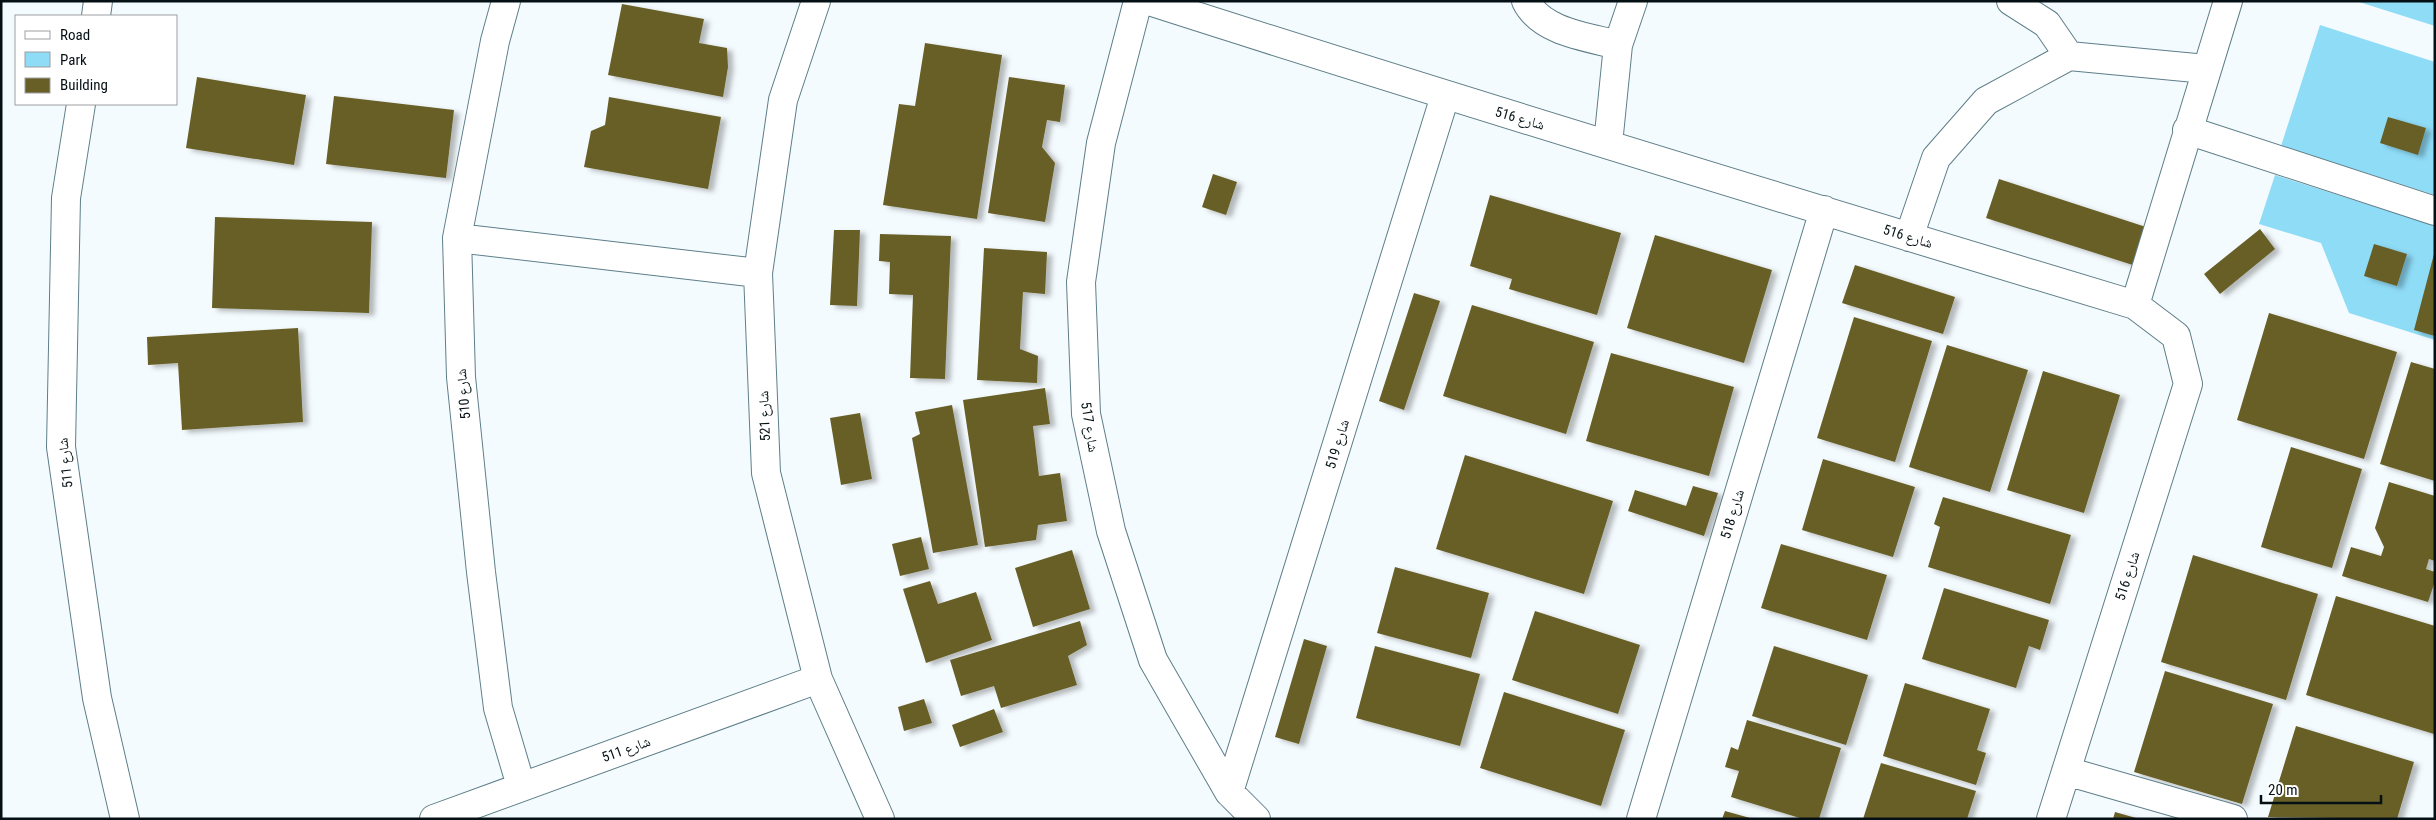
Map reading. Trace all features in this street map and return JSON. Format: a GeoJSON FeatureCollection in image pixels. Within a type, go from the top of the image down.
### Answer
{"type":"FeatureCollection","features":[{"type":"Feature","properties":{"kind":"street"},"geometry":{"type":"LineString","coordinates":[[96,15],[98,1]]}},
{"type":"Feature","properties":{"kind":"street","name":"شارع 510"},"geometry":{"type":"LineString","coordinates":[[506,1],[495,41],[458,238],[461,377],[481,572],[498,708],[521,786]]}},
{"type":"Feature","properties":{"kind":"street","name":"شارع 521"},"geometry":{"type":"LineString","coordinates":[[816,1],[784,100],[758,273],[766,473],[818,679],[880,819]]}},
{"type":"Feature","properties":{"kind":"street","name":"شارع 517"},"geometry":{"type":"LineString","coordinates":[[1138,1],[1101,143],[1081,282],[1086,414],[1111,531],[1153,660],[1229,792],[1256,819]]}},
{"type":"Feature","properties":{"kind":"street","name":"شارع 516"},"geometry":{"type":"LineString","coordinates":[[1149,1],[1445,96],[2135,304],[2176,336],[2188,384],[2051,819]]}},
{"type":"Feature","properties":{"kind":"street"},"geometry":{"type":"LineString","coordinates":[[1526,1],[1540,18],[1554,27],[1618,45]]}},
{"type":"Feature","properties":{"kind":"street"},"geometry":{"type":"LineString","coordinates":[[1608,144],[1618,45],[1633,1]]}},
{"type":"Feature","properties":{"kind":"street"},"geometry":{"type":"LineString","coordinates":[[2012,1],[2046,24],[2069,56]]}},
{"type":"Feature","properties":{"kind":"street"},"geometry":{"type":"LineString","coordinates":[[2135,304],[2228,1]]}},
{"type":"Feature","properties":{"kind":"street"},"geometry":{"type":"LineString","coordinates":[[1909,237],[1936,158],[1986,101],[2069,56],[2206,69]]}},
{"type":"Feature","properties":{"kind":"street","name":"شارع 519"},"geometry":{"type":"LineString","coordinates":[[1229,792],[1445,96]]}},
{"type":"Feature","properties":{"kind":"street","name":"شارع 511"},"geometry":{"type":"LineString","coordinates":[[81,105],[66,198],[61,447],[97,698],[125,819]]}},
{"type":"Feature","properties":{"kind":"street"},"geometry":{"type":"LineString","coordinates":[[2187,130],[2435,211]]}},
{"type":"Feature","properties":{"kind":"street","name":"شارع 518"},"geometry":{"type":"LineString","coordinates":[[1641,819],[1824,210]]}},
{"type":"Feature","properties":{"kind":"street"},"geometry":{"type":"LineString","coordinates":[[458,238],[758,273]]}},
{"type":"Feature","properties":{"kind":"street","name":"شارع 511"},"geometry":{"type":"LineString","coordinates":[[434,819],[818,679]]}},
{"type":"Feature","properties":{"kind":"street"},"geometry":{"type":"LineString","coordinates":[[2066,771],[2233,819]]}},
{"type":"Feature","properties":{"kind":"green space"},"geometry":{"type":"Polygon","coordinates":[[[2356,1],[2435,1],[2435,26],[2356,1]]]}},
{"type":"Feature","properties":{"kind":"green space"},"geometry":{"type":"Polygon","coordinates":[[[2320,25],[2435,62],[2435,195],[2281,146],[2320,25]]]}},
{"type":"Feature","properties":{"kind":"green space"},"geometry":{"type":"Polygon","coordinates":[[[2275,175],[2435,226],[2435,340],[2349,313],[2321,243],[2259,224],[2275,175]]]}},
{"type":"Feature","properties":{"kind":"building"},"geometry":{"type":"Polygon","coordinates":[[[622,4],[704,19],[699,43],[727,48],[728,67],[723,97],[608,75],[622,4]]]}},
{"type":"Feature","properties":{"kind":"building"},"geometry":{"type":"Polygon","coordinates":[[[925,43],[1002,55],[977,219],[883,205],[899,104],[915,106],[925,43]]]}},
{"type":"Feature","properties":{"kind":"building"},"geometry":{"type":"Polygon","coordinates":[[[197,77],[306,95],[294,165],[186,148],[197,77]]]}},
{"type":"Feature","properties":{"kind":"building"},"geometry":{"type":"Polygon","coordinates":[[[1009,77],[1065,85],[1060,122],[1047,120],[1042,147],[1055,163],[1045,222],[988,213],[1009,77]]]}},
{"type":"Feature","properties":{"kind":"building"},"geometry":{"type":"Polygon","coordinates":[[[334,96],[454,110],[446,178],[326,164],[334,96]]]}},
{"type":"Feature","properties":{"kind":"building"},"geometry":{"type":"Polygon","coordinates":[[[609,97],[721,117],[708,189],[584,167],[591,131],[605,125],[609,97]]]}},
{"type":"Feature","properties":{"kind":"building"},"geometry":{"type":"Polygon","coordinates":[[[2388,117],[2426,128],[2418,155],[2380,143],[2388,117]]]}},
{"type":"Feature","properties":{"kind":"building"},"geometry":{"type":"Polygon","coordinates":[[[1213,174],[1237,182],[1226,215],[1202,207],[1213,174]]]}},
{"type":"Feature","properties":{"kind":"building"},"geometry":{"type":"Polygon","coordinates":[[[1999,179],[2152,229],[2139,267],[1986,218],[1999,179]]]}},
{"type":"Feature","properties":{"kind":"building"},"geometry":{"type":"Polygon","coordinates":[[[1490,195],[1621,233],[1597,315],[1509,289],[1512,279],[1470,266],[1490,195]]]}},
{"type":"Feature","properties":{"kind":"building"},"geometry":{"type":"Polygon","coordinates":[[[215,217],[372,222],[369,313],[212,308],[215,217]]]}},
{"type":"Feature","properties":{"kind":"building"},"geometry":{"type":"Polygon","coordinates":[[[2260,229],[2275,249],[2220,294],[2204,274],[2260,229]]]}},
{"type":"Feature","properties":{"kind":"building"},"geometry":{"type":"Polygon","coordinates":[[[834,230],[860,230],[857,306],[830,305],[834,230]]]}},
{"type":"Feature","properties":{"kind":"building"},"geometry":{"type":"Polygon","coordinates":[[[880,234],[951,236],[945,379],[910,378],[913,295],[889,294],[890,262],[879,261],[880,234]]]}},
{"type":"Feature","properties":{"kind":"building"},"geometry":{"type":"Polygon","coordinates":[[[1655,235],[1772,270],[1744,363],[1627,328],[1655,235]]]}},
{"type":"Feature","properties":{"kind":"building"},"geometry":{"type":"Polygon","coordinates":[[[2374,244],[2407,254],[2397,286],[2364,276],[2374,244]]]}},
{"type":"Feature","properties":{"kind":"building"},"geometry":{"type":"Polygon","coordinates":[[[984,248],[1047,252],[1045,294],[1023,292],[1020,349],[1038,356],[1037,383],[977,380],[984,248]]]}},
{"type":"Feature","properties":{"kind":"building"},"geometry":{"type":"Polygon","coordinates":[[[2435,255],[2435,336],[2414,330],[2435,255]]]}},
{"type":"Feature","properties":{"kind":"building"},"geometry":{"type":"Polygon","coordinates":[[[1855,265],[1955,297],[1943,334],[1842,303],[1855,265]]]}},
{"type":"Feature","properties":{"kind":"building"},"geometry":{"type":"Polygon","coordinates":[[[1414,293],[1440,301],[1404,410],[1379,401],[1414,293]]]}},
{"type":"Feature","properties":{"kind":"building"},"geometry":{"type":"Polygon","coordinates":[[[1472,305],[1594,342],[1566,434],[1443,396],[1472,305]]]}},
{"type":"Feature","properties":{"kind":"building"},"geometry":{"type":"Polygon","coordinates":[[[2269,313],[2397,352],[2364,459],[2237,420],[2269,313]]]}},
{"type":"Feature","properties":{"kind":"building"},"geometry":{"type":"Polygon","coordinates":[[[1854,317],[1932,341],[1895,462],[1817,438],[1854,317]]]}},
{"type":"Feature","properties":{"kind":"building"},"geometry":{"type":"Polygon","coordinates":[[[298,328],[303,422],[182,430],[178,363],[148,365],[147,337],[298,328]]]}},
{"type":"Feature","properties":{"kind":"building"},"geometry":{"type":"Polygon","coordinates":[[[1947,345],[2028,370],[1990,492],[1909,467],[1947,345]]]}},
{"type":"Feature","properties":{"kind":"building"},"geometry":{"type":"Polygon","coordinates":[[[1611,353],[1734,387],[1709,476],[1586,441],[1611,353]]]}},
{"type":"Feature","properties":{"kind":"building"},"geometry":{"type":"Polygon","coordinates":[[[2411,362],[2435,369],[2435,481],[2380,464],[2411,362]]]}},
{"type":"Feature","properties":{"kind":"building"},"geometry":{"type":"Polygon","coordinates":[[[2043,371],[2120,395],[2084,513],[2007,490],[2043,371]]]}},
{"type":"Feature","properties":{"kind":"building"},"geometry":{"type":"Polygon","coordinates":[[[1045,388],[1050,424],[1033,426],[1039,476],[1060,473],[1067,521],[1038,525],[1036,540],[985,547],[963,400],[1045,388]]]}},
{"type":"Feature","properties":{"kind":"building"},"geometry":{"type":"Polygon","coordinates":[[[952,405],[978,545],[933,553],[912,438],[920,434],[915,412],[952,405]]]}},
{"type":"Feature","properties":{"kind":"building"},"geometry":{"type":"Polygon","coordinates":[[[860,413],[872,479],[841,485],[830,418],[860,413]]]}},
{"type":"Feature","properties":{"kind":"building"},"geometry":{"type":"Polygon","coordinates":[[[2291,447],[2362,469],[2332,568],[2261,547],[2291,447]]]}},
{"type":"Feature","properties":{"kind":"building"},"geometry":{"type":"Polygon","coordinates":[[[1465,455],[1613,501],[1584,594],[1436,549],[1465,455]]]}},
{"type":"Feature","properties":{"kind":"building"},"geometry":{"type":"Polygon","coordinates":[[[1823,459],[1915,487],[1893,557],[1802,530],[1823,459]]]}},
{"type":"Feature","properties":{"kind":"building"},"geometry":{"type":"Polygon","coordinates":[[[2389,482],[2435,496],[2435,561],[2429,559],[2426,569],[2435,572],[2435,581],[2428,602],[2342,576],[2351,547],[2381,556],[2384,547],[2375,528],[2389,482]]]}},
{"type":"Feature","properties":{"kind":"building"},"geometry":{"type":"Polygon","coordinates":[[[1693,486],[1718,493],[1704,536],[1628,511],[1635,490],[1686,506],[1693,486]]]}},
{"type":"Feature","properties":{"kind":"building"},"geometry":{"type":"Polygon","coordinates":[[[1943,497],[2071,535],[2050,604],[1928,567],[1940,527],[1934,524],[1943,497]]]}},
{"type":"Feature","properties":{"kind":"building"},"geometry":{"type":"Polygon","coordinates":[[[921,537],[929,569],[900,576],[892,544],[921,537]]]}},
{"type":"Feature","properties":{"kind":"building"},"geometry":{"type":"Polygon","coordinates":[[[1781,544],[1887,575],[1867,640],[1761,608],[1781,544]]]}},
{"type":"Feature","properties":{"kind":"building"},"geometry":{"type":"Polygon","coordinates":[[[1072,550],[1090,609],[1033,627],[1015,568],[1072,550]]]}},
{"type":"Feature","properties":{"kind":"building"},"geometry":{"type":"Polygon","coordinates":[[[2193,555],[2318,594],[2286,700],[2161,662],[2193,555]]]}},
{"type":"Feature","properties":{"kind":"building"},"geometry":{"type":"Polygon","coordinates":[[[1395,567],[1489,593],[1471,658],[1377,633],[1395,567]]]}},
{"type":"Feature","properties":{"kind":"building"},"geometry":{"type":"Polygon","coordinates":[[[930,581],[938,604],[976,592],[992,640],[926,663],[903,589],[930,581]]]}},
{"type":"Feature","properties":{"kind":"building"},"geometry":{"type":"Polygon","coordinates":[[[1944,588],[2049,620],[2040,650],[2029,646],[2016,688],[1922,659],[1944,588]]]}},
{"type":"Feature","properties":{"kind":"building"},"geometry":{"type":"Polygon","coordinates":[[[2336,596],[2435,626],[2434,734],[2306,695],[2336,596]]]}},
{"type":"Feature","properties":{"kind":"building"},"geometry":{"type":"Polygon","coordinates":[[[1535,611],[1640,645],[1618,714],[1512,680],[1535,611]]]}},
{"type":"Feature","properties":{"kind":"building"},"geometry":{"type":"Polygon","coordinates":[[[1080,621],[1087,645],[1068,656],[1077,685],[1001,708],[994,686],[961,696],[950,660],[1080,621]]]}},
{"type":"Feature","properties":{"kind":"building"},"geometry":{"type":"Polygon","coordinates":[[[1304,639],[1327,646],[1299,744],[1275,737],[1304,639]]]}},
{"type":"Feature","properties":{"kind":"building"},"geometry":{"type":"Polygon","coordinates":[[[1375,646],[1480,674],[1460,746],[1356,718],[1375,646]]]}},
{"type":"Feature","properties":{"kind":"building"},"geometry":{"type":"Polygon","coordinates":[[[1774,646],[1868,675],[1846,745],[1752,716],[1774,646]]]}},
{"type":"Feature","properties":{"kind":"building"},"geometry":{"type":"Polygon","coordinates":[[[2165,671],[2273,704],[2242,804],[2134,772],[2165,671]]]}},
{"type":"Feature","properties":{"kind":"building"},"geometry":{"type":"Polygon","coordinates":[[[1905,683],[1990,709],[1977,750],[1986,753],[1976,785],[1883,756],[1905,683]]]}},
{"type":"Feature","properties":{"kind":"building"},"geometry":{"type":"Polygon","coordinates":[[[1504,692],[1625,730],[1601,806],[1480,768],[1504,692]]]}},
{"type":"Feature","properties":{"kind":"building"},"geometry":{"type":"Polygon","coordinates":[[[924,699],[932,723],[904,731],[898,707],[924,699]]]}},
{"type":"Feature","properties":{"kind":"building"},"geometry":{"type":"Polygon","coordinates":[[[994,709],[1003,732],[960,747],[952,725],[994,709]]]}},
{"type":"Feature","properties":{"kind":"building"},"geometry":{"type":"Polygon","coordinates":[[[1747,720],[1841,748],[1819,819],[1803,819],[1731,797],[1739,771],[1725,767],[1731,747],[1738,750],[1747,720]]]}},
{"type":"Feature","properties":{"kind":"building"},"geometry":{"type":"Polygon","coordinates":[[[2296,726],[2414,762],[2397,819],[2268,817],[2296,726]]]}},
{"type":"Feature","properties":{"kind":"building"},"geometry":{"type":"Polygon","coordinates":[[[1881,763],[1976,791],[1967,819],[1863,819],[1881,763]]]}},
{"type":"Feature","properties":{"kind":"building"},"geometry":{"type":"Polygon","coordinates":[[[1725,811],[1750,818],[1750,819],[1722,819],[1725,811]]]}},
{"type":"Feature","properties":{"kind":"building"},"geometry":{"type":"Polygon","coordinates":[[[2115,812],[2136,818],[2136,819],[2113,819],[2115,812]]]}}]}
